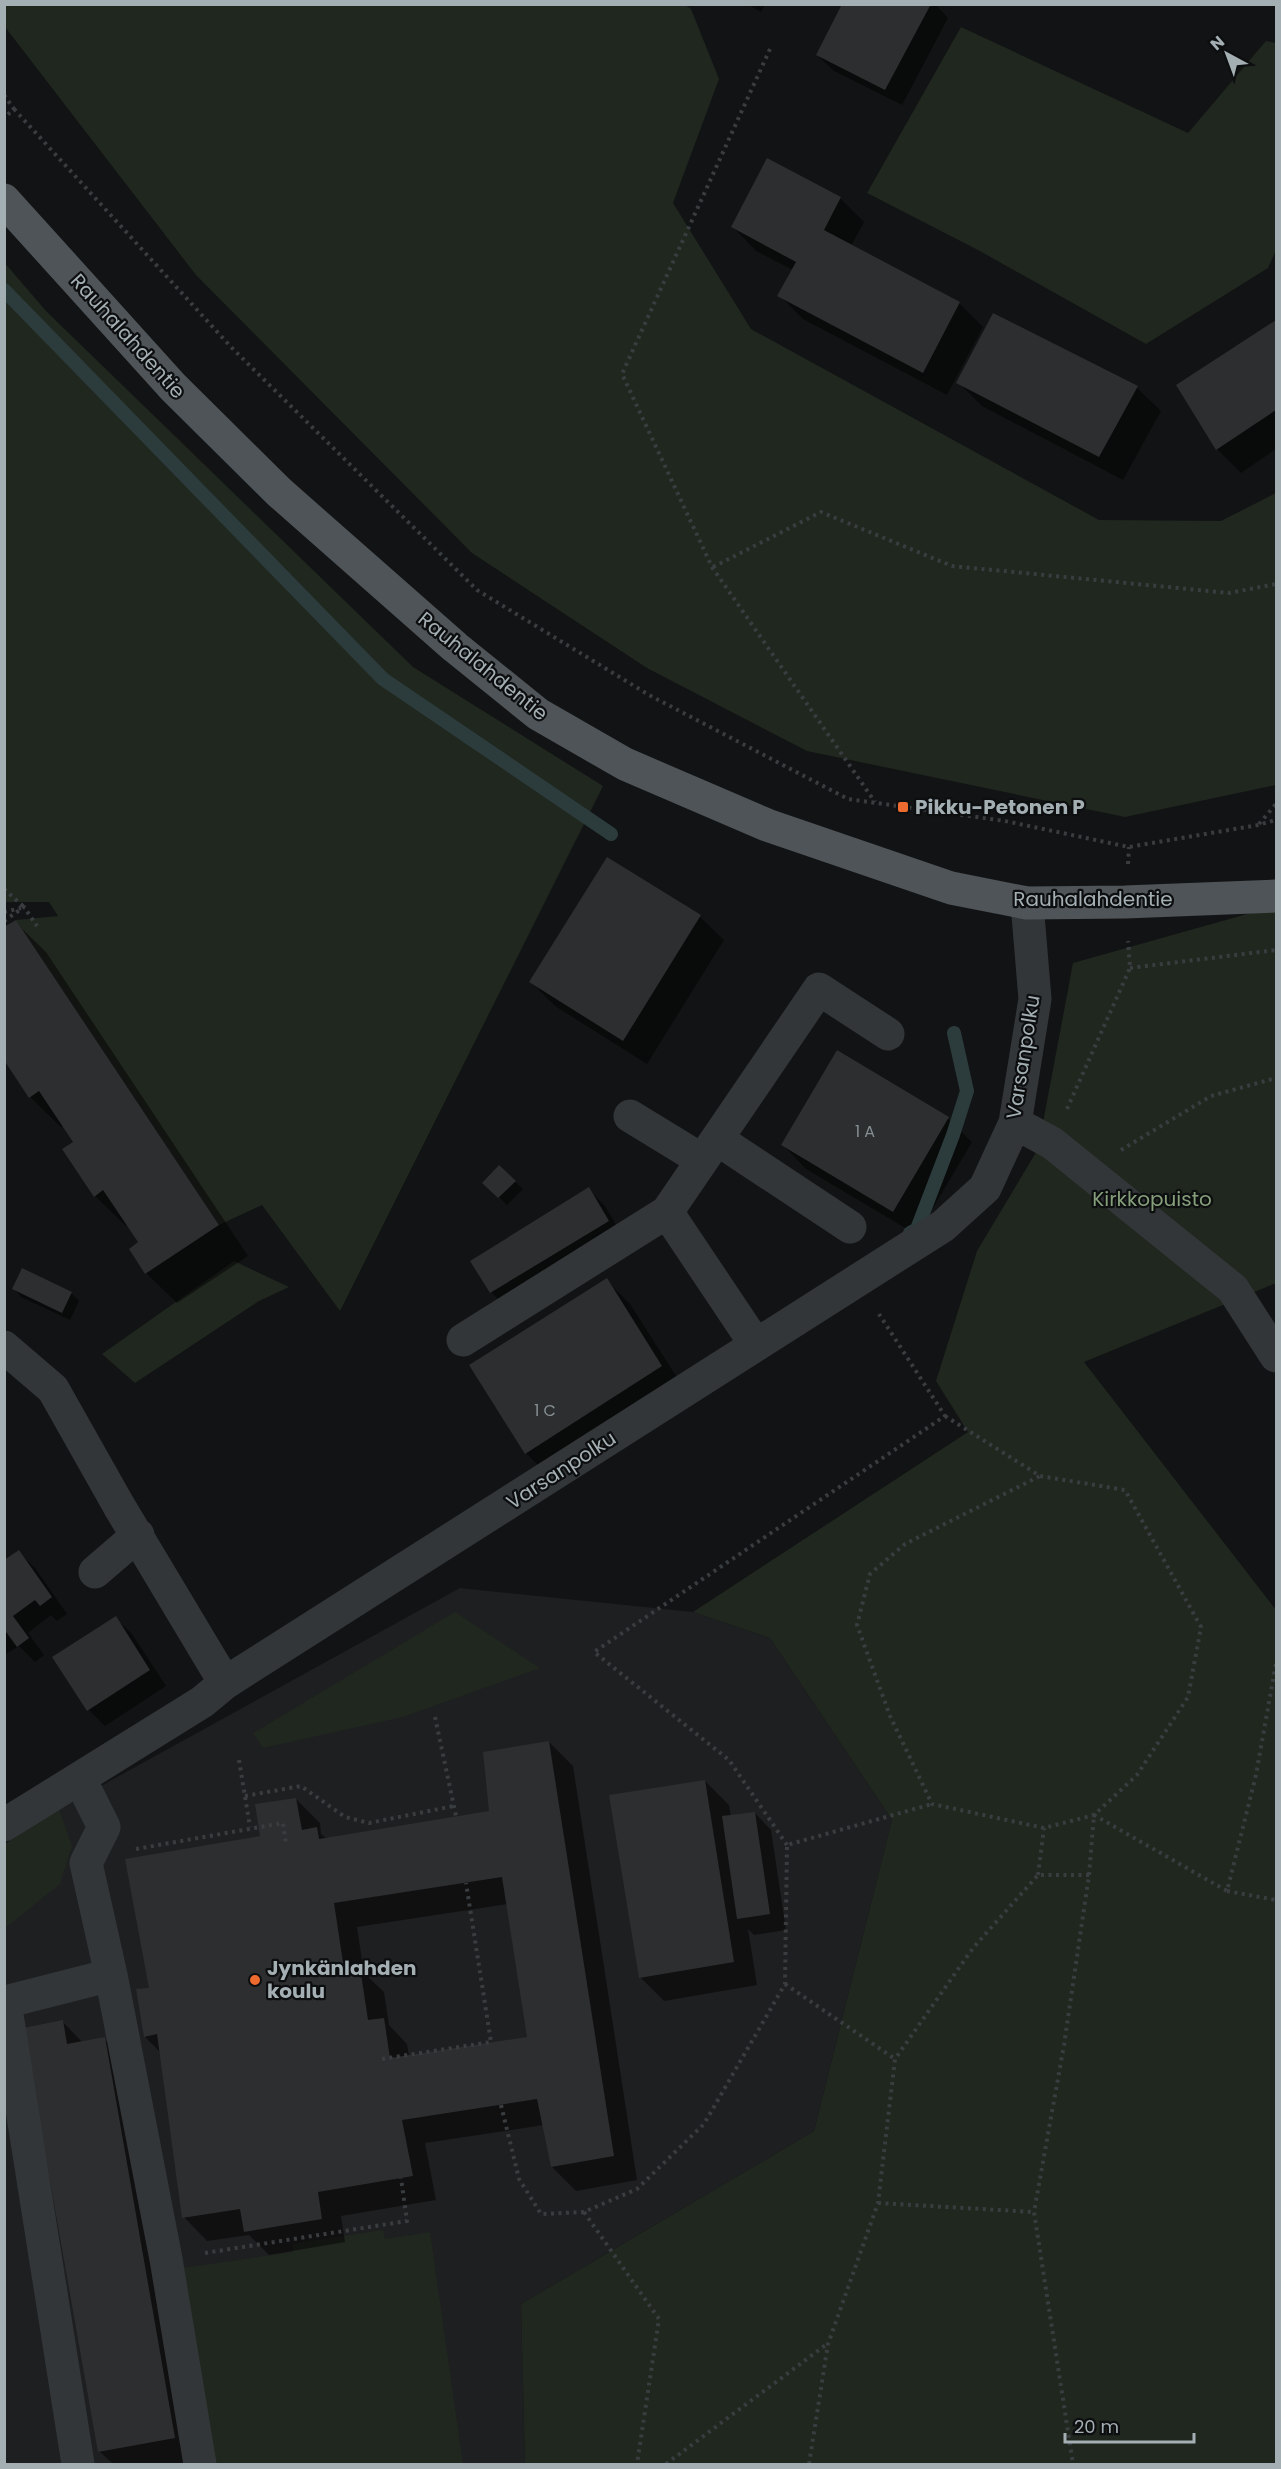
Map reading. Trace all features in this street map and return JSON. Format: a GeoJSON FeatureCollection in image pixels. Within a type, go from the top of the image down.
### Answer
{"type":"FeatureCollection","features":[{"type":"Feature","properties":{"kind":"main road","name":"Rauhalahdentie"},"geometry":{"type":"LineString","coordinates":[[4,200],[173,387],[279,492],[455,647],[538,714],[625,764],[767,825],[951,888],[1027,903],[1276,896]]}},
{"type":"Feature","properties":{"kind":"street","name":"Varsanpolku"},"geometry":{"type":"LineString","coordinates":[[4,1825],[202,1702],[225,1683],[943,1226],[985,1188],[1015,1123],[1035,999],[1027,903]]}},
{"type":"Feature","properties":{"kind":"street"},"geometry":{"type":"LineString","coordinates":[[463,1340],[667,1212],[819,989],[888,1034]]}},
{"type":"Feature","properties":{"kind":"street"},"geometry":{"type":"LineString","coordinates":[[630,1116],[710,1149],[850,1227]]}},
{"type":"Feature","properties":{"kind":"street"},"geometry":{"type":"LineString","coordinates":[[1015,1123],[1052,1143],[1233,1289],[1276,1356]]}},
{"type":"Feature","properties":{"kind":"street"},"geometry":{"type":"LineString","coordinates":[[667,1212],[756,1345]]}},
{"type":"Feature","properties":{"kind":"street"},"geometry":{"type":"LineString","coordinates":[[4,1347],[53,1389],[225,1683]]}},
{"type":"Feature","properties":{"kind":"street"},"geometry":{"type":"LineString","coordinates":[[95,1572],[138,1535]]}},
{"type":"Feature","properties":{"kind":"street"},"geometry":{"type":"LineString","coordinates":[[80,1779],[104,1827],[86,1863],[111,1976],[166,2259],[200,2464]]}},
{"type":"Feature","properties":{"kind":"street"},"geometry":{"type":"LineString","coordinates":[[78,2464],[5,2002],[111,1976]]}},
{"type":"Feature","properties":{"kind":"path"},"geometry":{"type":"LineString","coordinates":[[770,49],[622,374],[712,567],[875,803]]}},
{"type":"Feature","properties":{"kind":"path"},"geometry":{"type":"LineString","coordinates":[[4,95],[14,109],[231,347],[477,590],[649,695],[848,799],[1005,821],[1129,847],[1276,820]]}},
{"type":"Feature","properties":{"kind":"path"},"geometry":{"type":"LineString","coordinates":[[4,118],[14,109]]}},
{"type":"Feature","properties":{"kind":"path"},"geometry":{"type":"LineString","coordinates":[[712,567],[821,512],[952,566],[1229,593],[1276,584]]}},
{"type":"Feature","properties":{"kind":"path"},"geometry":{"type":"LineString","coordinates":[[1258,825],[1276,804]]}},
{"type":"Feature","properties":{"kind":"path"},"geometry":{"type":"LineString","coordinates":[[1052,1143],[1130,968],[1125,902],[1129,847]]}},
{"type":"Feature","properties":{"kind":"path"},"geometry":{"type":"LineString","coordinates":[[4,889],[24,907],[37,926]]}},
{"type":"Feature","properties":{"kind":"path"},"geometry":{"type":"LineString","coordinates":[[4,912],[24,907]]}},
{"type":"Feature","properties":{"kind":"path"},"geometry":{"type":"LineString","coordinates":[[4,921],[24,907]]}},
{"type":"Feature","properties":{"kind":"path"},"geometry":{"type":"LineString","coordinates":[[1130,968],[1276,950]]}},
{"type":"Feature","properties":{"kind":"path"},"geometry":{"type":"LineString","coordinates":[[1086,1171],[1211,1096],[1276,1078]]}},
{"type":"Feature","properties":{"kind":"path"},"geometry":{"type":"LineString","coordinates":[[787,1845],[932,1804],[1044,1828],[1094,1815],[1137,1775],[1188,1697],[1201,1627],[1125,1490],[1040,1476],[945,1416],[874,1305]]}},
{"type":"Feature","properties":{"kind":"path"},"geometry":{"type":"LineString","coordinates":[[501,2105],[519,2179],[541,2214],[584,2212],[637,2189],[704,2124],[785,1984],[787,1845],[729,1760],[594,1652],[945,1416]]}},
{"type":"Feature","properties":{"kind":"path"},"geometry":{"type":"LineString","coordinates":[[932,1804],[890,1716],[857,1625],[870,1574],[905,1544],[1040,1476]]}},
{"type":"Feature","properties":{"kind":"path"},"geometry":{"type":"LineString","coordinates":[[1227,1891],[1256,1775],[1276,1663]]}},
{"type":"Feature","properties":{"kind":"path"},"geometry":{"type":"LineString","coordinates":[[435,1717],[456,1816]]}},
{"type":"Feature","properties":{"kind":"path"},"geometry":{"type":"LineString","coordinates":[[239,1760],[250,1828]]}},
{"type":"Feature","properties":{"kind":"path"},"geometry":{"type":"LineString","coordinates":[[245,1796],[301,1786],[345,1817],[369,1823],[454,1806]]}},
{"type":"Feature","properties":{"kind":"path"},"geometry":{"type":"LineString","coordinates":[[1073,2464],[1035,2211],[1064,2045],[1089,1875],[1094,1815]]}},
{"type":"Feature","properties":{"kind":"path"},"geometry":{"type":"LineString","coordinates":[[1094,1815],[1227,1891],[1276,1900]]}},
{"type":"Feature","properties":{"kind":"path"},"geometry":{"type":"LineString","coordinates":[[88,1858],[283,1823],[286,1844]]}},
{"type":"Feature","properties":{"kind":"path"},"geometry":{"type":"LineString","coordinates":[[809,2464],[828,2344],[878,2203],[896,2059],[973,1948],[1038,1875],[1044,1828]]}},
{"type":"Feature","properties":{"kind":"path"},"geometry":{"type":"LineString","coordinates":[[1038,1875],[1089,1875]]}},
{"type":"Feature","properties":{"kind":"path"},"geometry":{"type":"LineString","coordinates":[[382,2059],[490,2042],[466,1883]]}},
{"type":"Feature","properties":{"kind":"path"},"geometry":{"type":"LineString","coordinates":[[785,1984],[896,2059]]}},
{"type":"Feature","properties":{"kind":"path"},"geometry":{"type":"LineString","coordinates":[[166,2259],[407,2221],[401,2178]]}},
{"type":"Feature","properties":{"kind":"path"},"geometry":{"type":"LineString","coordinates":[[878,2203],[1035,2211]]}},
{"type":"Feature","properties":{"kind":"path"},"geometry":{"type":"LineString","coordinates":[[584,2212],[659,2319],[637,2464]]}},
{"type":"Feature","properties":{"kind":"path"},"geometry":{"type":"LineString","coordinates":[[666,2464],[828,2344]]}},
{"type":"Feature","properties":{"kind":"shaded area"},"geometry":{"type":"Polygon","coordinates":[[[460,1588],[693,1612],[770,1638],[892,1820],[814,2131],[521,2304],[525,2464],[5,2464],[5,1844],[59,1809],[460,1588]]]}},
{"type":"Feature","properties":{"kind":"green space"},"geometry":{"type":"Polygon","coordinates":[[[5,4],[685,5],[691,9],[719,79],[673,203],[751,329],[1099,520],[1221,521],[1276,493],[1276,785],[1125,817],[807,751],[647,668],[472,553],[196,275],[5,27],[5,4]]]}},
{"type":"Feature","properties":{"kind":"green space"},"geometry":{"type":"Polygon","coordinates":[[[961,27],[1188,133],[1266,41],[1276,43],[1276,250],[1268,268],[1146,344],[978,250],[867,193],[961,27]]]}},
{"type":"Feature","properties":{"kind":"green space"},"geometry":{"type":"Polygon","coordinates":[[[4,262],[46,311],[413,667],[603,786],[340,1311],[262,1205],[219,1225],[16,920],[58,916],[49,902],[5,902],[4,262]]]}},
{"type":"Feature","properties":{"kind":"green space","name":"Kirkkopuisto"},"geometry":{"type":"Polygon","coordinates":[[[1276,906],[1276,1283],[1084,1362],[1276,1610],[1276,2464],[525,2464],[521,2304],[814,2131],[892,1820],[770,1638],[693,1612],[968,1432],[936,1381],[977,1251],[1038,1149],[1073,963],[1276,906]]]}},
{"type":"Feature","properties":{"kind":"green space"},"geometry":{"type":"Polygon","coordinates":[[[234,1261],[289,1287],[259,1301],[135,1383],[102,1354],[234,1261]]]}},
{"type":"Feature","properties":{"kind":"green space"},"geometry":{"type":"Polygon","coordinates":[[[455,1612],[540,1668],[403,1717],[263,1748],[253,1733],[455,1612]]]}},
{"type":"Feature","properties":{"kind":"green space"},"geometry":{"type":"Polygon","coordinates":[[[59,1809],[72,1846],[60,1884],[5,1928],[5,1844],[59,1809]]]}},
{"type":"Feature","properties":{"kind":"green space"},"geometry":{"type":"Polygon","coordinates":[[[383,2230],[385,2239],[430,2232],[463,2464],[204,2464],[176,2269],[293,2252],[292,2244],[383,2230]]]}},
{"type":"Feature","properties":{"kind":"building"},"geometry":{"type":"Polygon","coordinates":[[[842,4],[931,4],[885,90],[816,55],[842,4]]]}},
{"type":"Feature","properties":{"kind":"building"},"geometry":{"type":"Polygon","coordinates":[[[767,158],[841,197],[824,230],[960,302],[923,373],[777,296],[796,262],[731,227],[767,158]]]}},
{"type":"Feature","properties":{"kind":"building"},"geometry":{"type":"Polygon","coordinates":[[[993,313],[1138,386],[1099,457],[956,383],[993,313]]]}},
{"type":"Feature","properties":{"kind":"building"},"geometry":{"type":"Polygon","coordinates":[[[1276,320],[1276,410],[1216,450],[1176,385],[1276,320]]]}},
{"type":"Feature","properties":{"kind":"building"},"geometry":{"type":"Polygon","coordinates":[[[607,857],[701,915],[623,1041],[529,982],[607,857]]]}},
{"type":"Feature","properties":{"kind":"building"},"geometry":{"type":"Polygon","coordinates":[[[16,920],[219,1225],[145,1274],[129,1249],[138,1242],[103,1190],[94,1197],[62,1149],[73,1142],[39,1091],[29,1098],[4,1060],[6,1042],[4,1039],[4,927],[16,920]]]}},
{"type":"Feature","properties":{"kind":"building"},"geometry":{"type":"Polygon","coordinates":[[[837,1050],[949,1117],[893,1212],[781,1145],[837,1050]]]}},
{"type":"Feature","properties":{"kind":"building"},"geometry":{"type":"Polygon","coordinates":[[[499,1165],[516,1181],[498,1198],[482,1183],[499,1165]]]}},
{"type":"Feature","properties":{"kind":"building"},"geometry":{"type":"Polygon","coordinates":[[[589,1187],[609,1221],[490,1293],[470,1261],[589,1187]]]}},
{"type":"Feature","properties":{"kind":"building"},"geometry":{"type":"Polygon","coordinates":[[[22,1268],[72,1292],[62,1313],[12,1289],[22,1268]]]}},
{"type":"Feature","properties":{"kind":"building"},"geometry":{"type":"Polygon","coordinates":[[[607,1278],[662,1366],[525,1454],[469,1365],[607,1278]]]}},
{"type":"Feature","properties":{"kind":"building"},"geometry":{"type":"Polygon","coordinates":[[[19,1550],[52,1597],[40,1606],[35,1600],[13,1616],[29,1638],[17,1647],[4,1629],[4,1560],[19,1550]]]}},
{"type":"Feature","properties":{"kind":"building"},"geometry":{"type":"Polygon","coordinates":[[[116,1616],[150,1670],[87,1711],[52,1657],[116,1616]]]}},
{"type":"Feature","properties":{"kind":"building","name":"Jynkänlahden koulu"},"geometry":{"type":"Polygon","coordinates":[[[549,1741],[614,2156],[551,2167],[537,2099],[402,2120],[413,2176],[318,2192],[322,2219],[244,2232],[240,2209],[182,2218],[157,2034],[144,2037],[136,1989],[149,1988],[125,1859],[260,1836],[255,1804],[296,1798],[302,1830],[317,1827],[319,1839],[489,1811],[483,1752],[549,1741]],[[502,1877],[334,1903],[344,1969],[360,1967],[368,2020],[384,2018],[390,2058],[527,2037],[502,1877]]]}},
{"type":"Feature","properties":{"kind":"building"},"geometry":{"type":"Polygon","coordinates":[[[705,1780],[734,1962],[639,1978],[609,1795],[705,1780]]]}},
{"type":"Feature","properties":{"kind":"building"},"geometry":{"type":"Polygon","coordinates":[[[755,1812],[770,1914],[737,1919],[722,1816],[755,1812]]]}},
{"type":"Feature","properties":{"kind":"building"},"geometry":{"type":"Polygon","coordinates":[[[63,2020],[67,2044],[105,2037],[175,2438],[98,2452],[23,2028],[63,2020]]]}},
{"type":"Feature","properties":{"kind":"waterway"},"geometry":{"type":"LineString","coordinates":[[4,290],[383,679],[611,834]]}},
{"type":"Feature","properties":{"kind":"waterway"},"geometry":{"type":"LineString","coordinates":[[910,1233],[917,1229],[953,1135],[967,1091],[954,1033]]}},
{"type":"Feature","properties":{"kind":"place","name":"Pikku-Petonen P"},"geometry":{"type":"Point","coordinates":[903,807]}},
{"type":"Feature","properties":{"kind":"place","name":"Jynkänlahden koulu"},"geometry":{"type":"Point","coordinates":[255,1980]}}]}
